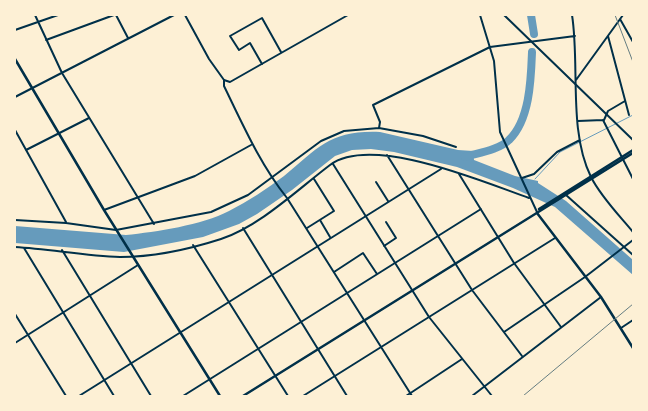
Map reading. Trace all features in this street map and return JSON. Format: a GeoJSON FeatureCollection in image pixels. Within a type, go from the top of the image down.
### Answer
{"type":"FeatureCollection","features":[{"type":"Feature","properties":{"kind":"main road"},"geometry":{"type":"LineString","coordinates":[[15,59],[116,230],[220,396]]}},
{"type":"Feature","properties":{"kind":"main road"},"geometry":{"type":"LineString","coordinates":[[243,396],[633,152]]}},
{"type":"Feature","properties":{"kind":"main road"},"geometry":{"type":"LineString","coordinates":[[536,212],[601,298],[633,348]]}},
{"type":"Feature","properties":{"kind":"street"},"geometry":{"type":"LineString","coordinates":[[35,15],[62,73],[154,224]]}},
{"type":"Feature","properties":{"kind":"street"},"geometry":{"type":"LineString","coordinates":[[15,30],[58,15]]}},
{"type":"Feature","properties":{"kind":"street"},"geometry":{"type":"LineString","coordinates":[[46,40],[115,15],[128,38]]}},
{"type":"Feature","properties":{"kind":"street"},"geometry":{"type":"LineString","coordinates":[[15,97],[174,15]]}},
{"type":"Feature","properties":{"kind":"street"},"geometry":{"type":"LineString","coordinates":[[185,15],[209,59],[224,80],[224,86],[251,145],[272,179],[288,198],[411,395]]}},
{"type":"Feature","properties":{"kind":"street"},"geometry":{"type":"LineString","coordinates":[[224,80],[230,82],[348,15]]}},
{"type":"Feature","properties":{"kind":"street"},"geometry":{"type":"LineString","coordinates":[[480,15],[490,46],[498,87],[499,124],[504,140],[536,212]]}},
{"type":"Feature","properties":{"kind":"street"},"geometry":{"type":"LineString","coordinates":[[504,15],[633,140]]}},
{"type":"Feature","properties":{"kind":"street"},"geometry":{"type":"LineString","coordinates":[[572,15],[575,36],[578,121],[581,142],[591,178],[633,232]]}},
{"type":"Feature","properties":{"kind":"street"},"geometry":{"type":"LineString","coordinates":[[576,80],[624,15]]}},
{"type":"Feature","properties":{"kind":"street"},"geometry":{"type":"LineString","coordinates":[[262,64],[250,43],[239,50],[230,36],[262,18],[282,52]]}},
{"type":"Feature","properties":{"kind":"street"},"geometry":{"type":"LineString","coordinates":[[620,19],[633,42]]}},
{"type":"Feature","properties":{"kind":"street"},"geometry":{"type":"LineString","coordinates":[[379,128],[380,122],[373,105],[490,46],[575,36]]}},
{"type":"Feature","properties":{"kind":"street"},"geometry":{"type":"LineString","coordinates":[[608,36],[629,115]]}},
{"type":"Feature","properties":{"kind":"street"},"geometry":{"type":"LineString","coordinates":[[578,121],[603,120],[608,111],[625,101]]}},
{"type":"Feature","properties":{"kind":"street"},"geometry":{"type":"LineString","coordinates":[[26,150],[89,118]]}},
{"type":"Feature","properties":{"kind":"street"},"geometry":{"type":"LineString","coordinates":[[603,120],[633,179]]}},
{"type":"Feature","properties":{"kind":"street"},"geometry":{"type":"LineString","coordinates":[[15,220],[66,223],[116,230],[154,224],[216,210],[248,195],[321,141],[349,130],[379,128],[423,136],[456,147]]}},
{"type":"Feature","properties":{"kind":"street"},"geometry":{"type":"LineString","coordinates":[[15,130],[66,223]]}},
{"type":"Feature","properties":{"kind":"street"},"geometry":{"type":"LineString","coordinates":[[522,178],[534,174],[557,152],[581,142]]}},
{"type":"Feature","properties":{"kind":"street"},"geometry":{"type":"LineString","coordinates":[[104,210],[195,176],[251,145]]}},
{"type":"Feature","properties":{"kind":"street"},"geometry":{"type":"LineString","coordinates":[[15,247],[133,256],[222,238],[242,228],[288,198],[332,164],[355,155],[387,155],[442,168],[529,198]]}},
{"type":"Feature","properties":{"kind":"street"},"geometry":{"type":"LineString","coordinates":[[387,155],[472,290],[522,356]]}},
{"type":"Feature","properties":{"kind":"street"},"geometry":{"type":"LineString","coordinates":[[332,164],[429,318],[492,396]]}},
{"type":"Feature","properties":{"kind":"street"},"geometry":{"type":"LineString","coordinates":[[79,396],[442,168]]}},
{"type":"Feature","properties":{"kind":"street"},"geometry":{"type":"LineString","coordinates":[[459,174],[514,263],[546,304],[561,327]]}},
{"type":"Feature","properties":{"kind":"street"},"geometry":{"type":"LineString","coordinates":[[306,228],[334,211],[314,179]]}},
{"type":"Feature","properties":{"kind":"street"},"geometry":{"type":"LineString","coordinates":[[376,182],[388,202]]}},
{"type":"Feature","properties":{"kind":"street"},"geometry":{"type":"LineString","coordinates":[[564,196],[622,248],[633,255]]}},
{"type":"Feature","properties":{"kind":"street"},"geometry":{"type":"LineString","coordinates":[[183,396],[481,209]]}},
{"type":"Feature","properties":{"kind":"street"},"geometry":{"type":"LineString","coordinates":[[320,220],[331,238]]}},
{"type":"Feature","properties":{"kind":"street"},"geometry":{"type":"LineString","coordinates":[[383,246],[396,238],[386,222]]}},
{"type":"Feature","properties":{"kind":"street"},"geometry":{"type":"LineString","coordinates":[[242,228],[347,396]]}},
{"type":"Feature","properties":{"kind":"street"},"geometry":{"type":"LineString","coordinates":[[303,396],[555,238]]}},
{"type":"Feature","properties":{"kind":"street"},"geometry":{"type":"LineString","coordinates":[[504,332],[585,277],[633,240]]}},
{"type":"Feature","properties":{"kind":"street"},"geometry":{"type":"LineString","coordinates":[[193,245],[288,396]]}},
{"type":"Feature","properties":{"kind":"street"},"geometry":{"type":"LineString","coordinates":[[24,248],[114,396]]}},
{"type":"Feature","properties":{"kind":"street"},"geometry":{"type":"LineString","coordinates":[[62,250],[151,396]]}},
{"type":"Feature","properties":{"kind":"street"},"geometry":{"type":"LineString","coordinates":[[334,272],[364,253],[377,274]]}},
{"type":"Feature","properties":{"kind":"street"},"geometry":{"type":"LineString","coordinates":[[15,343],[138,265]]}},
{"type":"Feature","properties":{"kind":"street"},"geometry":{"type":"LineString","coordinates":[[472,396],[522,356],[601,298]]}},
{"type":"Feature","properties":{"kind":"street"},"geometry":{"type":"LineString","coordinates":[[15,314],[66,396]]}},
{"type":"Feature","properties":{"kind":"street"},"geometry":{"type":"LineString","coordinates":[[621,328],[633,320]]}},
{"type":"Feature","properties":{"kind":"street"},"geometry":{"type":"LineString","coordinates":[[406,396],[411,395],[462,358]]}},
{"type":"Feature","properties":{"kind":"water"},"geometry":{"type":"Polygon","coordinates":[[[380,132],[458,150],[473,151],[474,160],[515,176],[538,181],[538,183],[566,201],[633,260],[633,275],[555,207],[513,188],[457,167],[394,152],[371,149],[352,150],[335,156],[292,190],[257,214],[239,224],[203,237],[124,252],[15,243],[15,226],[126,235],[165,230],[206,220],[229,211],[257,195],[327,142],[349,134],[380,132]]]}},
{"type":"Feature","properties":{"kind":"waterway"},"geometry":{"type":"LineString","coordinates":[[531,15],[534,34]]}},
{"type":"Feature","properties":{"kind":"waterway"},"geometry":{"type":"LineString","coordinates":[[465,157],[500,146],[516,132],[528,99],[532,52]]}},
{"type":"Feature","properties":{"kind":"waterway"},"geometry":{"type":"LineString","coordinates":[[535,179],[560,152],[633,115]]}},
{"type":"Feature","properties":{"kind":"railway"},"geometry":{"type":"LineString","coordinates":[[615,15],[633,62]]}},
{"type":"Feature","properties":{"kind":"railway"},"geometry":{"type":"LineString","coordinates":[[523,396],[633,304]]}}]}
